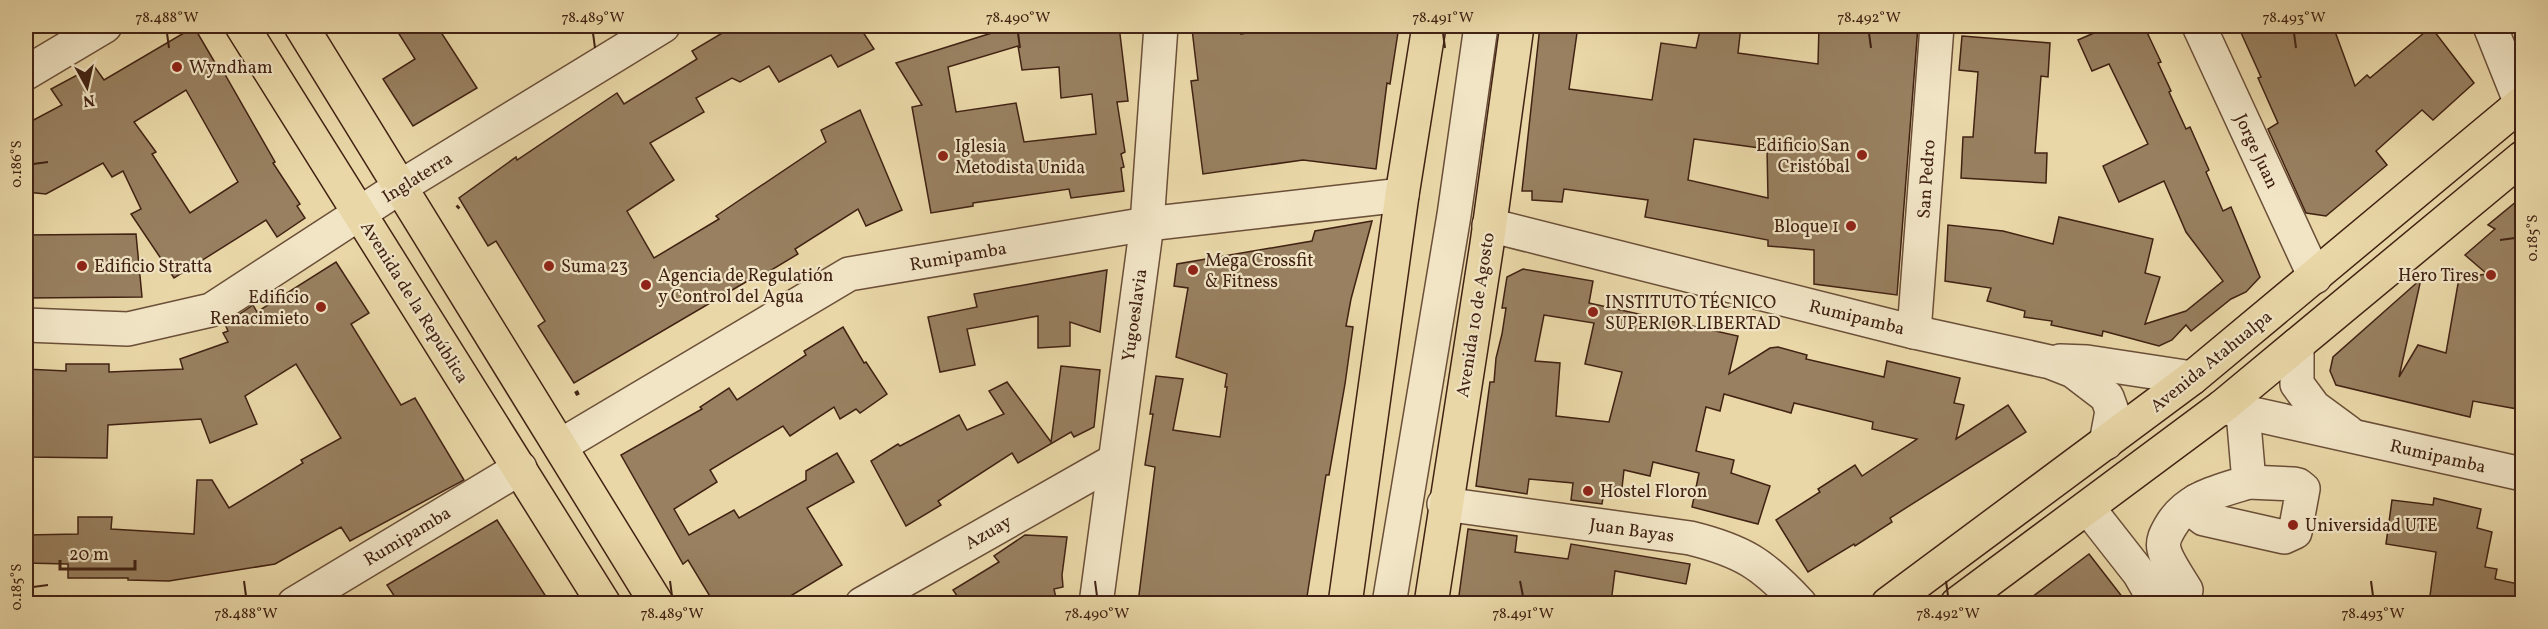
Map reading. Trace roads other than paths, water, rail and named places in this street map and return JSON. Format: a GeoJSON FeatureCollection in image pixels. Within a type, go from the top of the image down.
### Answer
{"type":"FeatureCollection","features":[{"type":"Feature","properties":{"kind":"main road","name":"Avenida de la República"},"geometry":{"type":"LineString","coordinates":[[242,26],[597,591],[611,603]]}},
{"type":"Feature","properties":{"kind":"main road"},"geometry":{"type":"LineString","coordinates":[[301,26],[657,603]]}},
{"type":"Feature","properties":{"kind":"main road"},"geometry":{"type":"LineString","coordinates":[[1345,603],[1402,195],[1429,26]]}},
{"type":"Feature","properties":{"kind":"main road","name":"Avenida 10 de Agosto"},"geometry":{"type":"LineString","coordinates":[[1431,603],[1517,26]]}},
{"type":"Feature","properties":{"kind":"main road","name":"Avenida Atahualpa"},"geometry":{"type":"LineString","coordinates":[[1888,603],[2192,378],[2522,105]]}},
{"type":"Feature","properties":{"kind":"main road"},"geometry":{"type":"LineString","coordinates":[[1957,603],[2154,460],[2233,409],[2297,345],[2523,158]]}},
{"type":"Feature","properties":{"kind":"main road"},"geometry":{"type":"LineString","coordinates":[[1923,603],[1929,594],[2064,493],[2100,448]]}},
{"type":"Feature","properties":{"kind":"main road"},"geometry":{"type":"LineString","coordinates":[[1936,603],[2107,484],[2154,460]]}},
{"type":"Feature","properties":{"kind":"main road"},"geometry":{"type":"LineString","coordinates":[[623,550],[644,603]]}},
{"type":"Feature","properties":{"kind":"street"},"geometry":{"type":"LineString","coordinates":[[26,73],[105,26]]}},
{"type":"Feature","properties":{"kind":"street","name":"Inglaterra"},"geometry":{"type":"LineString","coordinates":[[26,325],[128,329],[211,310],[400,187],[663,26]]}},
{"type":"Feature","properties":{"kind":"street","name":"Yugoeslavia"},"geometry":{"type":"LineString","coordinates":[[1096,603],[1113,461],[1147,224],[1161,26]]}},
{"type":"Feature","properties":{"kind":"street"},"geometry":{"type":"LineString","coordinates":[[1389,603],[1454,215],[1481,26]]}},
{"type":"Feature","properties":{"kind":"street","name":"San Pedro"},"geometry":{"type":"LineString","coordinates":[[1914,332],[1937,26]]}},
{"type":"Feature","properties":{"kind":"street","name":"Jorge Juan"},"geometry":{"type":"LineString","coordinates":[[2199,26],[2315,277]]}},
{"type":"Feature","properties":{"kind":"street"},"geometry":{"type":"LineString","coordinates":[[2490,26],[2522,105]]}},
{"type":"Feature","properties":{"kind":"street","name":"Rumipamba"},"geometry":{"type":"LineString","coordinates":[[560,446],[849,274],[1147,224],[1402,195]]}},
{"type":"Feature","properties":{"kind":"street","name":"Rumipamba"},"geometry":{"type":"LineString","coordinates":[[1489,225],[1914,332],[2050,362],[2073,371],[2107,397],[2112,411],[2100,448]]}},
{"type":"Feature","properties":{"kind":"street","name":"Rumipamba"},"geometry":{"type":"LineString","coordinates":[[2297,345],[2297,384],[2314,407],[2354,437]]}},
{"type":"Feature","properties":{"kind":"street","name":"Rumipamba"},"geometry":{"type":"LineString","coordinates":[[2050,362],[2087,362],[2192,378]]}},
{"type":"Feature","properties":{"kind":"street"},"geometry":{"type":"LineString","coordinates":[[2233,409],[2249,482]]}},
{"type":"Feature","properties":{"kind":"street","name":"Rumipamba"},"geometry":{"type":"LineString","coordinates":[[2233,409],[2523,474]]}},
{"type":"Feature","properties":{"kind":"street","name":"Azuay"},"geometry":{"type":"LineString","coordinates":[[862,603],[1113,461]]}},
{"type":"Feature","properties":{"kind":"street","name":"Rumipamba"},"geometry":{"type":"LineString","coordinates":[[294,603],[520,468]]}},
{"type":"Feature","properties":{"kind":"street"},"geometry":{"type":"LineString","coordinates":[[2171,597],[2163,541],[2181,512],[2196,501],[2217,491],[2249,482],[2298,484],[2302,489],[2295,532],[2291,536],[2284,537],[2204,519],[2199,516],[2196,501]]}},
{"type":"Feature","properties":{"kind":"street","name":"Juan Bayas"},"geometry":{"type":"LineString","coordinates":[[1444,504],[1690,538],[1727,548],[1762,566],[1800,603]]}},
{"type":"Feature","properties":{"kind":"street"},"geometry":{"type":"LineString","coordinates":[[2088,508],[2139,573],[2171,597]]}},
{"type":"Feature","properties":{"kind":"place","name":"Wyndham"},"geometry":{"type":"Point","coordinates":[177,67]}},
{"type":"Feature","properties":{"kind":"place","name":"Edificio San Cristóbal"},"geometry":{"type":"Point","coordinates":[1862,155]}},
{"type":"Feature","properties":{"kind":"place","name":"Iglesia Metodista Unida"},"geometry":{"type":"Point","coordinates":[943,156]}},
{"type":"Feature","properties":{"kind":"place","name":"Bloque 1"},"geometry":{"type":"Point","coordinates":[1851,226]}},
{"type":"Feature","properties":{"kind":"place","name":"Edificio Stratta"},"geometry":{"type":"Point","coordinates":[82,266]}},
{"type":"Feature","properties":{"kind":"place","name":"Suma 23"},"geometry":{"type":"Point","coordinates":[549,266]}},
{"type":"Feature","properties":{"kind":"place","name":"Mega Crossfit & Fitness"},"geometry":{"type":"Point","coordinates":[1193,270]}},
{"type":"Feature","properties":{"kind":"place","name":"Hero Tires"},"geometry":{"type":"Point","coordinates":[2491,275]}},
{"type":"Feature","properties":{"kind":"place","name":"Agencia de Regulatión y Control del Agua"},"geometry":{"type":"Point","coordinates":[646,285]}},
{"type":"Feature","properties":{"kind":"place","name":"Edificio Renacimieto"},"geometry":{"type":"Point","coordinates":[321,307]}},
{"type":"Feature","properties":{"kind":"place","name":"INSTITUTO TÉCNICO SUPERIOR LIBERTAD"},"geometry":{"type":"Point","coordinates":[1593,312]}},
{"type":"Feature","properties":{"kind":"place","name":"Hostel Floron"},"geometry":{"type":"Point","coordinates":[1588,491]}},
{"type":"Feature","properties":{"kind":"place","name":"Universidad UTE"},"geometry":{"type":"Point","coordinates":[2293,525]}}]}
